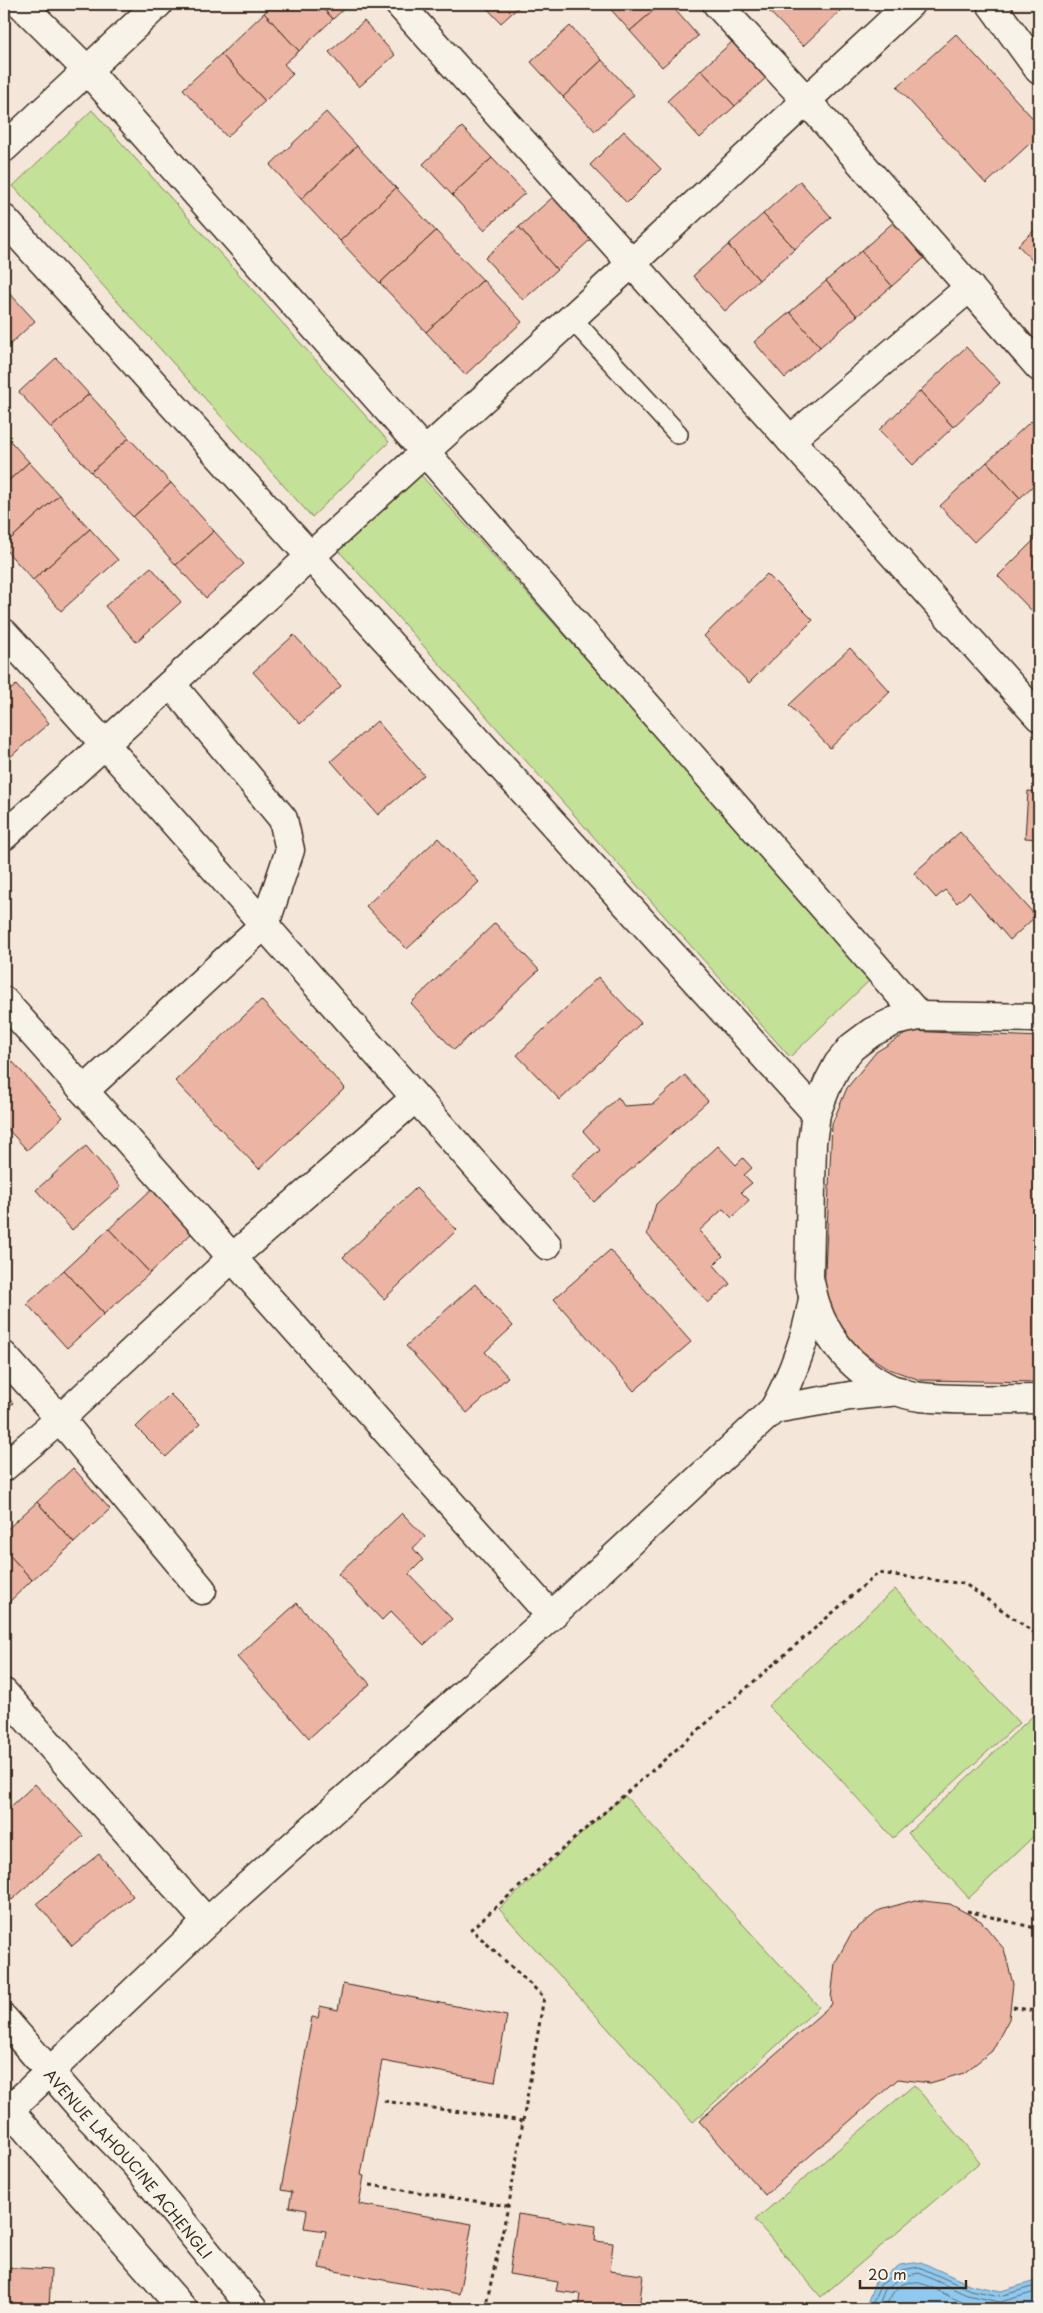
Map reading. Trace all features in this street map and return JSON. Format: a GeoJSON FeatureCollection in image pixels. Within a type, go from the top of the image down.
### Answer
{"type":"FeatureCollection","features":[{"type":"Feature","properties":{"kind":"street"},"geometry":{"type":"LineString","coordinates":[[21,4],[87,70],[920,1016]]}},
{"type":"Feature","properties":{"kind":"street"},"geometry":{"type":"LineString","coordinates":[[4,148],[158,4]]}},
{"type":"Feature","properties":{"kind":"street"},"geometry":{"type":"LineString","coordinates":[[399,4],[1039,717]]}},
{"type":"Feature","properties":{"kind":"street"},"geometry":{"type":"LineString","coordinates":[[717,4],[806,100],[1039,367]]}},
{"type":"Feature","properties":{"kind":"street"},"geometry":{"type":"LineString","coordinates":[[4,836],[632,263],[910,4]]}},
{"type":"Feature","properties":{"kind":"street"},"geometry":{"type":"LineString","coordinates":[[990,4],[1039,70]]}},
{"type":"Feature","properties":{"kind":"street"},"geometry":{"type":"LineString","coordinates":[[4,219],[816,1113]]}},
{"type":"Feature","properties":{"kind":"street"},"geometry":{"type":"LineString","coordinates":[[790,440],[970,287]]}},
{"type":"Feature","properties":{"kind":"street"},"geometry":{"type":"LineString","coordinates":[[4,633],[106,744],[414,1099],[546,1245]]}},
{"type":"Feature","properties":{"kind":"street"},"geometry":{"type":"LineString","coordinates":[[84,1090],[264,924],[290,850],[283,819],[171,684]]}},
{"type":"Feature","properties":{"kind":"street"},"geometry":{"type":"LineString","coordinates":[[4,1001],[551,1616]]}},
{"type":"Feature","properties":{"kind":"street"},"geometry":{"type":"LineString","coordinates":[[1039,1018],[920,1016],[895,1021],[872,1032],[852,1048],[838,1064],[816,1113],[812,1143],[809,1277],[821,1319],[845,1356],[879,1382],[899,1391],[920,1397],[1039,1399]]}},
{"type":"Feature","properties":{"kind":"street"},"geometry":{"type":"LineString","coordinates":[[4,1467],[60,1419],[232,1258],[414,1099]]}},
{"type":"Feature","properties":{"kind":"street"},"geometry":{"type":"LineString","coordinates":[[183,2309],[5,2109],[50,2070],[207,1922],[551,1616],[774,1409],[791,1378],[804,1346],[814,1299]]}},
{"type":"Feature","properties":{"kind":"street"},"geometry":{"type":"LineString","coordinates":[[4,1356],[60,1419],[202,1590]]}},
{"type":"Feature","properties":{"kind":"street"},"geometry":{"type":"LineString","coordinates":[[774,1409],[850,1396],[899,1391]]}},
{"type":"Feature","properties":{"kind":"street"},"geometry":{"type":"LineString","coordinates":[[4,1693],[207,1922]]}},
{"type":"Feature","properties":{"kind":"street","name":"AVENUE LAHOUCINE ACHENGLI"},"geometry":{"type":"LineString","coordinates":[[4,2019],[90,2117],[135,2164],[253,2309]]}},
{"type":"Feature","properties":{"kind":"lane"},"geometry":{"type":"LineString","coordinates":[[571,318],[678,434]]}},
{"type":"Feature","properties":{"kind":"path"},"geometry":{"type":"LineString","coordinates":[[486,2309],[508,2206],[544,1997],[471,1929],[878,1573],[965,1584],[1039,1636]]}},
{"type":"Feature","properties":{"kind":"path"},"geometry":{"type":"LineString","coordinates":[[967,1911],[1039,1928]]}},
{"type":"Feature","properties":{"kind":"path"},"geometry":{"type":"LineString","coordinates":[[1013,2008],[1039,2012]]}},
{"type":"Feature","properties":{"kind":"path"},"geometry":{"type":"LineString","coordinates":[[384,2101],[523,2121]]}},
{"type":"Feature","properties":{"kind":"path"},"geometry":{"type":"LineString","coordinates":[[370,2186],[508,2206]]}},
{"type":"Feature","properties":{"kind":"green space"},"geometry":{"type":"Polygon","coordinates":[[[92,110],[389,442],[312,517],[13,186],[92,110]]]}},
{"type":"Feature","properties":{"kind":"green space"},"geometry":{"type":"Polygon","coordinates":[[[420,474],[872,978],[790,1057],[338,550],[420,474]]]}},
{"type":"Feature","properties":{"kind":"green space"},"geometry":{"type":"Polygon","coordinates":[[[895,1589],[1019,1723],[893,1838],[833,1771],[768,1706],[895,1589]]]}},
{"type":"Feature","properties":{"kind":"green space"},"geometry":{"type":"Polygon","coordinates":[[[1037,1712],[1039,1714],[1039,1831],[969,1898],[908,1833],[1037,1712]]]}},
{"type":"Feature","properties":{"kind":"green space"},"geometry":{"type":"Polygon","coordinates":[[[624,1795],[819,2007],[693,2122],[499,1909],[624,1795]]]}},
{"type":"Feature","properties":{"kind":"green space"},"geometry":{"type":"Polygon","coordinates":[[[914,2085],[980,2162],[821,2297],[755,2220],[914,2085]]]}},
{"type":"Feature","properties":{"kind":"water"},"geometry":{"type":"Polygon","coordinates":[[[921,2262],[971,2285],[1001,2291],[1039,2280],[1039,2309],[865,2309],[875,2282],[900,2265],[921,2262]]]}},
{"type":"Feature","properties":{"kind":"building"},"geometry":{"type":"Polygon","coordinates":[[[274,4],[319,4],[333,19],[299,51],[264,13],[274,4]]]}},
{"type":"Feature","properties":{"kind":"building"},"geometry":{"type":"Polygon","coordinates":[[[319,4],[349,4],[333,19],[319,4]]]}},
{"type":"Feature","properties":{"kind":"building"},"geometry":{"type":"Polygon","coordinates":[[[483,4],[522,4],[501,23],[483,4]]]}},
{"type":"Feature","properties":{"kind":"building"},"geometry":{"type":"Polygon","coordinates":[[[606,4],[661,4],[630,31],[606,4]]]}},
{"type":"Feature","properties":{"kind":"building"},"geometry":{"type":"Polygon","coordinates":[[[661,4],[670,4],[698,36],[662,67],[630,31],[661,4]]]}},
{"type":"Feature","properties":{"kind":"building"},"geometry":{"type":"Polygon","coordinates":[[[768,4],[833,4],[840,11],[803,46],[765,7],[768,4]]]}},
{"type":"Feature","properties":{"kind":"building"},"geometry":{"type":"Polygon","coordinates":[[[833,4],[847,4],[840,11],[833,4]]]}},
{"type":"Feature","properties":{"kind":"building"},"geometry":{"type":"Polygon","coordinates":[[[264,13],[299,51],[284,64],[293,74],[265,101],[221,54],[264,13]]]}},
{"type":"Feature","properties":{"kind":"building"},"geometry":{"type":"Polygon","coordinates":[[[364,21],[395,55],[359,87],[329,52],[364,21]]]}},
{"type":"Feature","properties":{"kind":"building"},"geometry":{"type":"Polygon","coordinates":[[[570,26],[602,60],[563,97],[531,62],[570,26]]]}},
{"type":"Feature","properties":{"kind":"building"},"geometry":{"type":"Polygon","coordinates":[[[956,34],[1039,125],[1039,135],[986,184],[897,87],[956,34]]]}},
{"type":"Feature","properties":{"kind":"building"},"geometry":{"type":"Polygon","coordinates":[[[733,41],[767,77],[735,106],[701,70],[733,41]]]}},
{"type":"Feature","properties":{"kind":"building"},"geometry":{"type":"Polygon","coordinates":[[[221,54],[265,101],[227,137],[183,89],[221,54]]]}},
{"type":"Feature","properties":{"kind":"building"},"geometry":{"type":"Polygon","coordinates":[[[602,60],[634,95],[595,131],[563,97],[602,60]]]}},
{"type":"Feature","properties":{"kind":"building"},"geometry":{"type":"Polygon","coordinates":[[[701,70],[735,106],[700,138],[667,101],[701,70]]]}},
{"type":"Feature","properties":{"kind":"building"},"geometry":{"type":"Polygon","coordinates":[[[326,112],[357,146],[301,199],[270,165],[326,112]]]}},
{"type":"Feature","properties":{"kind":"building"},"geometry":{"type":"Polygon","coordinates":[[[462,127],[492,158],[452,195],[423,164],[462,127]]]}},
{"type":"Feature","properties":{"kind":"building"},"geometry":{"type":"Polygon","coordinates":[[[624,131],[661,169],[627,203],[590,165],[624,131]]]}},
{"type":"Feature","properties":{"kind":"building"},"geometry":{"type":"Polygon","coordinates":[[[357,146],[396,188],[340,241],[301,199],[357,146]]]}},
{"type":"Feature","properties":{"kind":"building"},"geometry":{"type":"Polygon","coordinates":[[[492,158],[525,193],[484,230],[452,195],[492,158]]]}},
{"type":"Feature","properties":{"kind":"building"},"geometry":{"type":"Polygon","coordinates":[[[800,181],[831,217],[795,249],[763,214],[800,181]]]}},
{"type":"Feature","properties":{"kind":"building"},"geometry":{"type":"Polygon","coordinates":[[[396,188],[436,231],[380,283],[340,241],[396,188]]]}},
{"type":"Feature","properties":{"kind":"building"},"geometry":{"type":"Polygon","coordinates":[[[553,197],[591,239],[557,270],[519,227],[553,197]]]}},
{"type":"Feature","properties":{"kind":"building"},"geometry":{"type":"Polygon","coordinates":[[[763,214],[795,249],[759,280],[728,245],[763,214]]]}},
{"type":"Feature","properties":{"kind":"building"},"geometry":{"type":"Polygon","coordinates":[[[898,218],[929,254],[892,286],[861,251],[898,218]]]}},
{"type":"Feature","properties":{"kind":"building"},"geometry":{"type":"Polygon","coordinates":[[[1039,226],[1039,268],[1018,245],[1039,226]]]}},
{"type":"Feature","properties":{"kind":"building"},"geometry":{"type":"Polygon","coordinates":[[[519,227],[557,270],[523,300],[485,258],[519,227]]]}},
{"type":"Feature","properties":{"kind":"building"},"geometry":{"type":"Polygon","coordinates":[[[436,231],[483,280],[426,332],[380,283],[436,231]]]}},
{"type":"Feature","properties":{"kind":"building"},"geometry":{"type":"Polygon","coordinates":[[[728,245],[759,280],[725,311],[693,276],[728,245]]]}},
{"type":"Feature","properties":{"kind":"building"},"geometry":{"type":"Polygon","coordinates":[[[861,251],[892,286],[857,316],[826,281],[861,251]]]}},
{"type":"Feature","properties":{"kind":"building"},"geometry":{"type":"Polygon","coordinates":[[[483,280],[522,322],[465,375],[426,332],[483,280]]]}},
{"type":"Feature","properties":{"kind":"building"},"geometry":{"type":"Polygon","coordinates":[[[826,281],[857,316],[820,347],[790,312],[826,281]]]}},
{"type":"Feature","properties":{"kind":"building"},"geometry":{"type":"Polygon","coordinates":[[[4,287],[35,321],[4,350],[4,287]]]}},
{"type":"Feature","properties":{"kind":"building"},"geometry":{"type":"Polygon","coordinates":[[[790,312],[820,347],[785,378],[754,342],[790,312]]]}},
{"type":"Feature","properties":{"kind":"building"},"geometry":{"type":"Polygon","coordinates":[[[966,347],[1000,383],[953,427],[920,391],[966,347]]]}},
{"type":"Feature","properties":{"kind":"building"},"geometry":{"type":"Polygon","coordinates":[[[56,358],[89,394],[51,428],[19,392],[56,358]]]}},
{"type":"Feature","properties":{"kind":"building"},"geometry":{"type":"Polygon","coordinates":[[[920,391],[953,427],[913,465],[879,430],[920,391]]]}},
{"type":"Feature","properties":{"kind":"building"},"geometry":{"type":"Polygon","coordinates":[[[89,394],[129,438],[91,472],[51,428],[89,394]]]}},
{"type":"Feature","properties":{"kind":"building"},"geometry":{"type":"Polygon","coordinates":[[[1031,421],[1039,430],[1039,480],[1020,498],[987,462],[1031,421]]]}},
{"type":"Feature","properties":{"kind":"building"},"geometry":{"type":"Polygon","coordinates":[[[4,434],[29,462],[4,485],[4,434]]]}},
{"type":"Feature","properties":{"kind":"building"},"geometry":{"type":"Polygon","coordinates":[[[129,438],[171,483],[133,517],[91,472],[129,438]]]}},
{"type":"Feature","properties":{"kind":"building"},"geometry":{"type":"Polygon","coordinates":[[[29,462],[59,495],[4,545],[4,485],[29,462]]]}},
{"type":"Feature","properties":{"kind":"building"},"geometry":{"type":"Polygon","coordinates":[[[987,462],[1020,498],[974,542],[940,506],[987,462]]]}},
{"type":"Feature","properties":{"kind":"building"},"geometry":{"type":"Polygon","coordinates":[[[171,483],[214,531],[176,565],[133,517],[171,483]]]}},
{"type":"Feature","properties":{"kind":"building"},"geometry":{"type":"Polygon","coordinates":[[[59,495],[90,529],[33,580],[4,548],[4,545],[59,495]]]}},
{"type":"Feature","properties":{"kind":"building"},"geometry":{"type":"Polygon","coordinates":[[[90,529],[118,560],[61,611],[33,580],[90,529]]]}},
{"type":"Feature","properties":{"kind":"building"},"geometry":{"type":"Polygon","coordinates":[[[214,531],[244,564],[206,598],[176,565],[214,531]]]}},
{"type":"Feature","properties":{"kind":"building"},"geometry":{"type":"Polygon","coordinates":[[[1039,535],[1039,608],[1034,613],[998,576],[1039,535]]]}},
{"type":"Feature","properties":{"kind":"building"},"geometry":{"type":"Polygon","coordinates":[[[151,567],[181,602],[136,642],[105,606],[151,567]]]}},
{"type":"Feature","properties":{"kind":"building"},"geometry":{"type":"Polygon","coordinates":[[[767,574],[813,620],[749,683],[704,636],[767,574]]]}},
{"type":"Feature","properties":{"kind":"building"},"geometry":{"type":"Polygon","coordinates":[[[294,635],[341,686],[300,724],[253,672],[294,635]]]}},
{"type":"Feature","properties":{"kind":"building"},"geometry":{"type":"Polygon","coordinates":[[[850,648],[890,692],[830,748],[789,705],[850,648]]]}},
{"type":"Feature","properties":{"kind":"building"},"geometry":{"type":"Polygon","coordinates":[[[16,685],[49,723],[9,758],[4,752],[4,696],[16,685]]]}},
{"type":"Feature","properties":{"kind":"building"},"geometry":{"type":"Polygon","coordinates":[[[377,721],[424,775],[378,815],[331,761],[377,721]]]}},
{"type":"Feature","properties":{"kind":"building"},"geometry":{"type":"Polygon","coordinates":[[[1028,791],[1039,792],[1039,839],[1025,838],[1028,791]]]}},
{"type":"Feature","properties":{"kind":"building"},"geometry":{"type":"Polygon","coordinates":[[[960,832],[1036,916],[1010,940],[969,892],[957,903],[945,890],[936,898],[914,873],[960,832]]]}},
{"type":"Feature","properties":{"kind":"building"},"geometry":{"type":"Polygon","coordinates":[[[438,838],[479,882],[407,949],[366,906],[438,838]]]}},
{"type":"Feature","properties":{"kind":"building"},"geometry":{"type":"Polygon","coordinates":[[[495,923],[539,970],[454,1050],[411,1003],[495,923]]]}},
{"type":"Feature","properties":{"kind":"building"},"geometry":{"type":"Polygon","coordinates":[[[598,977],[641,1023],[560,1100],[517,1055],[598,977]]]}},
{"type":"Feature","properties":{"kind":"building"},"geometry":{"type":"Polygon","coordinates":[[[261,1000],[345,1088],[259,1169],[175,1081],[261,1000]]]}},
{"type":"Feature","properties":{"kind":"building"},"geometry":{"type":"Polygon","coordinates":[[[910,1031],[1039,1037],[1039,1382],[920,1380],[889,1369],[853,1346],[834,1321],[824,1292],[832,1124],[847,1088],[876,1052],[910,1031]]]}},
{"type":"Feature","properties":{"kind":"building"},"geometry":{"type":"Polygon","coordinates":[[[4,1053],[11,1060],[4,1066],[4,1053]]]}},
{"type":"Feature","properties":{"kind":"building"},"geometry":{"type":"Polygon","coordinates":[[[11,1060],[63,1117],[27,1150],[4,1125],[4,1066],[11,1060]]]}},
{"type":"Feature","properties":{"kind":"building"},"geometry":{"type":"Polygon","coordinates":[[[685,1075],[708,1101],[594,1202],[571,1176],[600,1150],[583,1131],[618,1097],[624,1106],[653,1104],[685,1075]]]}},
{"type":"Feature","properties":{"kind":"building"},"geometry":{"type":"Polygon","coordinates":[[[86,1146],[121,1187],[72,1230],[36,1190],[86,1146]]]}},
{"type":"Feature","properties":{"kind":"building"},"geometry":{"type":"Polygon","coordinates":[[[718,1146],[736,1165],[743,1158],[752,1168],[744,1175],[752,1183],[741,1192],[749,1200],[732,1218],[723,1209],[699,1231],[723,1256],[714,1265],[730,1284],[708,1303],[647,1234],[656,1204],[718,1146]]]}},
{"type":"Feature","properties":{"kind":"building"},"geometry":{"type":"Polygon","coordinates":[[[154,1187],[194,1231],[150,1273],[109,1229],[154,1187]]]}},
{"type":"Feature","properties":{"kind":"building"},"geometry":{"type":"Polygon","coordinates":[[[416,1188],[457,1230],[384,1299],[343,1257],[416,1188]]]}},
{"type":"Feature","properties":{"kind":"building"},"geometry":{"type":"Polygon","coordinates":[[[109,1229],[150,1273],[104,1314],[64,1270],[109,1229]]]}},
{"type":"Feature","properties":{"kind":"building"},"geometry":{"type":"Polygon","coordinates":[[[610,1250],[691,1342],[634,1391],[554,1299],[610,1250]]]}},
{"type":"Feature","properties":{"kind":"building"},"geometry":{"type":"Polygon","coordinates":[[[64,1270],[104,1314],[67,1348],[27,1304],[64,1270]]]}},
{"type":"Feature","properties":{"kind":"building"},"geometry":{"type":"Polygon","coordinates":[[[475,1284],[513,1326],[485,1352],[508,1377],[467,1413],[406,1346],[475,1284]]]}},
{"type":"Feature","properties":{"kind":"building"},"geometry":{"type":"Polygon","coordinates":[[[4,1393],[13,1403],[4,1412],[4,1393]]]}},
{"type":"Feature","properties":{"kind":"building"},"geometry":{"type":"Polygon","coordinates":[[[170,1394],[200,1424],[166,1457],[136,1427],[170,1394]]]}},
{"type":"Feature","properties":{"kind":"building"},"geometry":{"type":"Polygon","coordinates":[[[73,1468],[110,1509],[74,1543],[37,1502],[73,1468]]]}},
{"type":"Feature","properties":{"kind":"building"},"geometry":{"type":"Polygon","coordinates":[[[37,1502],[74,1543],[32,1580],[4,1549],[4,1532],[37,1502]]]}},
{"type":"Feature","properties":{"kind":"building"},"geometry":{"type":"Polygon","coordinates":[[[402,1513],[425,1537],[413,1548],[423,1560],[409,1574],[452,1619],[424,1645],[391,1611],[382,1620],[338,1574],[402,1513]]]}},
{"type":"Feature","properties":{"kind":"building"},"geometry":{"type":"Polygon","coordinates":[[[4,1549],[32,1580],[4,1607],[4,1549]]]}},
{"type":"Feature","properties":{"kind":"building"},"geometry":{"type":"Polygon","coordinates":[[[297,1603],[370,1684],[309,1738],[237,1657],[297,1603]]]}},
{"type":"Feature","properties":{"kind":"building"},"geometry":{"type":"Polygon","coordinates":[[[35,1784],[83,1836],[12,1900],[4,1891],[4,1813],[35,1784]]]}},
{"type":"Feature","properties":{"kind":"building"},"geometry":{"type":"Polygon","coordinates":[[[99,1854],[133,1896],[72,1946],[37,1903],[99,1854]]]}},
{"type":"Feature","properties":{"kind":"building"},"geometry":{"type":"Polygon","coordinates":[[[915,1900],[950,1904],[981,1921],[1004,1949],[1013,1984],[1009,2019],[992,2051],[964,2073],[930,2083],[898,2079],[765,2195],[699,2121],[832,2004],[835,1963],[852,1932],[880,1910],[915,1900]]]}},
{"type":"Feature","properties":{"kind":"building"},"geometry":{"type":"Polygon","coordinates":[[[343,1984],[507,2016],[495,2082],[382,2061],[361,2175],[364,2176],[359,2204],[472,2224],[459,2294],[319,2268],[326,2231],[304,2228],[307,2210],[289,2207],[292,2192],[281,2190],[312,2017],[318,2018],[320,2006],[338,2010],[343,1984]]]}},
{"type":"Feature","properties":{"kind":"building"},"geometry":{"type":"Polygon","coordinates":[[[518,2214],[596,2226],[595,2241],[613,2243],[610,2271],[643,2275],[639,2309],[578,2309],[580,2294],[556,2291],[558,2282],[509,2274],[518,2214]]]}},
{"type":"Feature","properties":{"kind":"building"},"geometry":{"type":"Polygon","coordinates":[[[4,2267],[51,2270],[49,2309],[4,2309],[4,2267]]]}}]}
